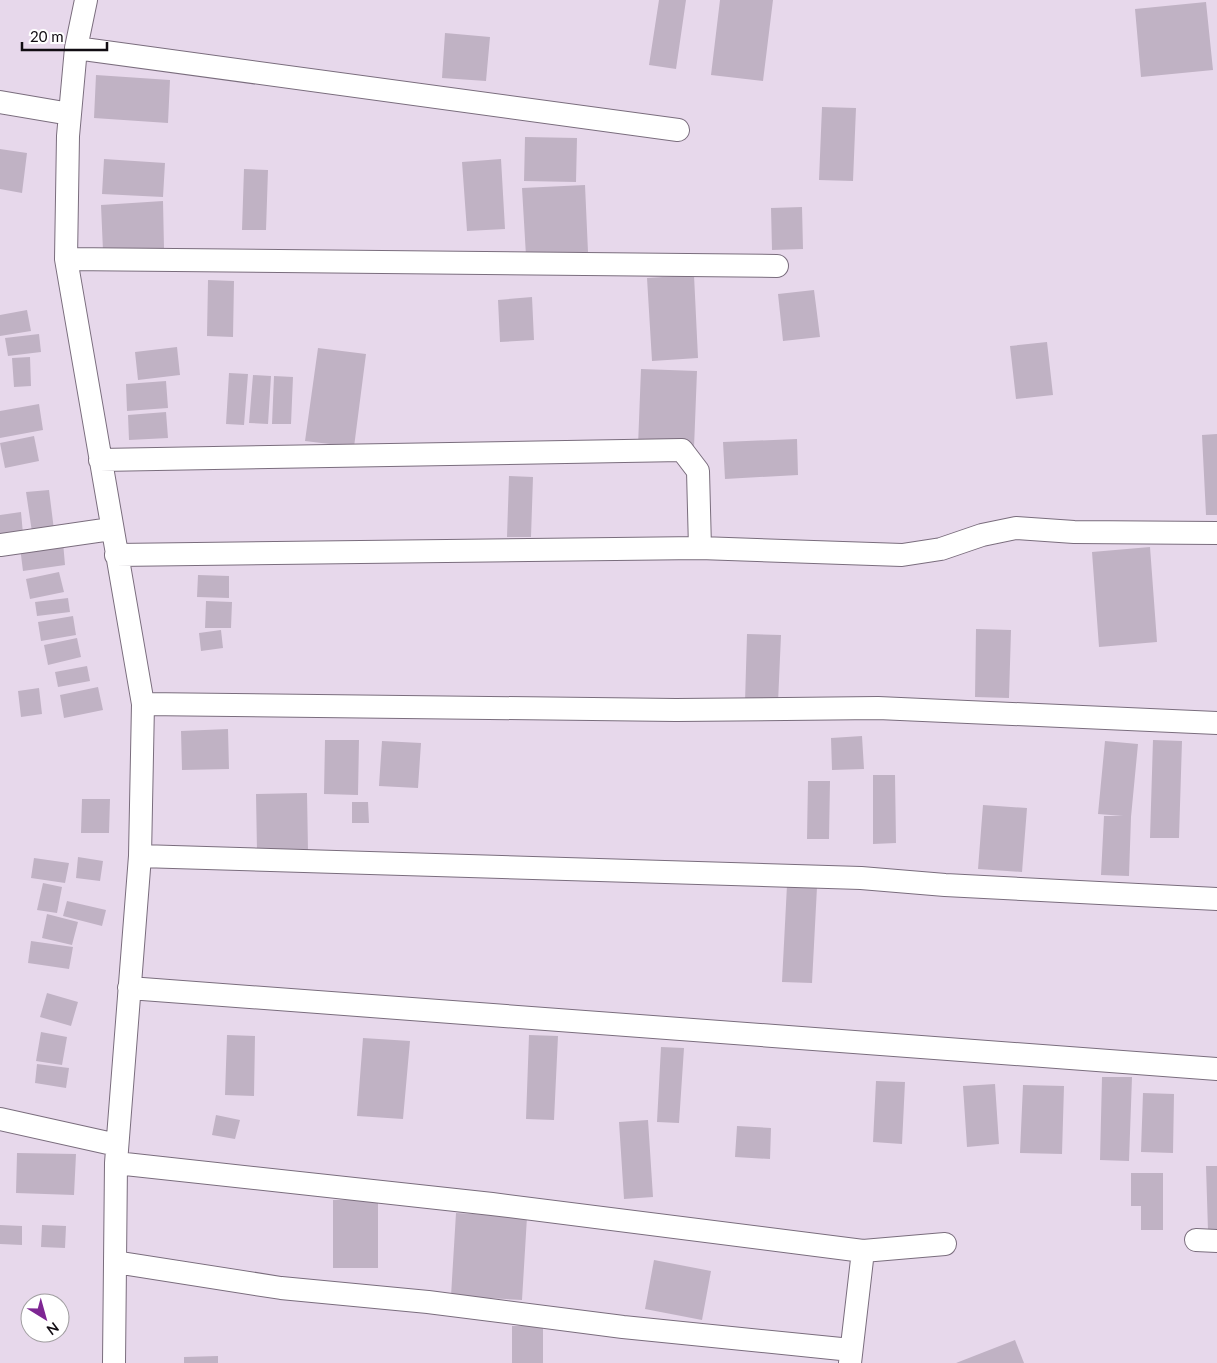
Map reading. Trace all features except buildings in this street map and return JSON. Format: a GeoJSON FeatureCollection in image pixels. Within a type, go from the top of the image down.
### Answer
{"type":"FeatureCollection","features":[{"type":"Feature","properties":{"kind":"street"},"geometry":{"type":"LineString","coordinates":[[86,0],[76,48],[70,114],[66,259],[111,529],[143,704],[140,856],[117,1154],[114,1363]]}},
{"type":"Feature","properties":{"kind":"street"},"geometry":{"type":"LineString","coordinates":[[76,48],[678,130]]}},
{"type":"Feature","properties":{"kind":"street"},"geometry":{"type":"LineString","coordinates":[[0,102],[70,114]]}},
{"type":"Feature","properties":{"kind":"street"},"geometry":{"type":"LineString","coordinates":[[66,259],[778,266]]}},
{"type":"Feature","properties":{"kind":"street"},"geometry":{"type":"LineString","coordinates":[[100,460],[682,450],[698,471],[700,548]]}},
{"type":"Feature","properties":{"kind":"street"},"geometry":{"type":"LineString","coordinates":[[116,555],[700,548],[902,555],[941,549],[982,535],[1016,528],[1074,532],[1217,533]]}},
{"type":"Feature","properties":{"kind":"street"},"geometry":{"type":"LineString","coordinates":[[0,545],[111,529]]}},
{"type":"Feature","properties":{"kind":"street"},"geometry":{"type":"LineString","coordinates":[[143,704],[666,710],[878,708],[1217,723]]}},
{"type":"Feature","properties":{"kind":"street"},"geometry":{"type":"LineString","coordinates":[[140,856],[861,878],[1217,899]]}},
{"type":"Feature","properties":{"kind":"street"},"geometry":{"type":"LineString","coordinates":[[129,988],[1217,1069]]}},
{"type":"Feature","properties":{"kind":"street"},"geometry":{"type":"LineString","coordinates":[[0,1120],[117,1154],[492,1204],[862,1251],[945,1244]]}},
{"type":"Feature","properties":{"kind":"street"},"geometry":{"type":"LineString","coordinates":[[115,1262],[281,1288],[428,1302],[851,1357],[862,1251]]}}]}
